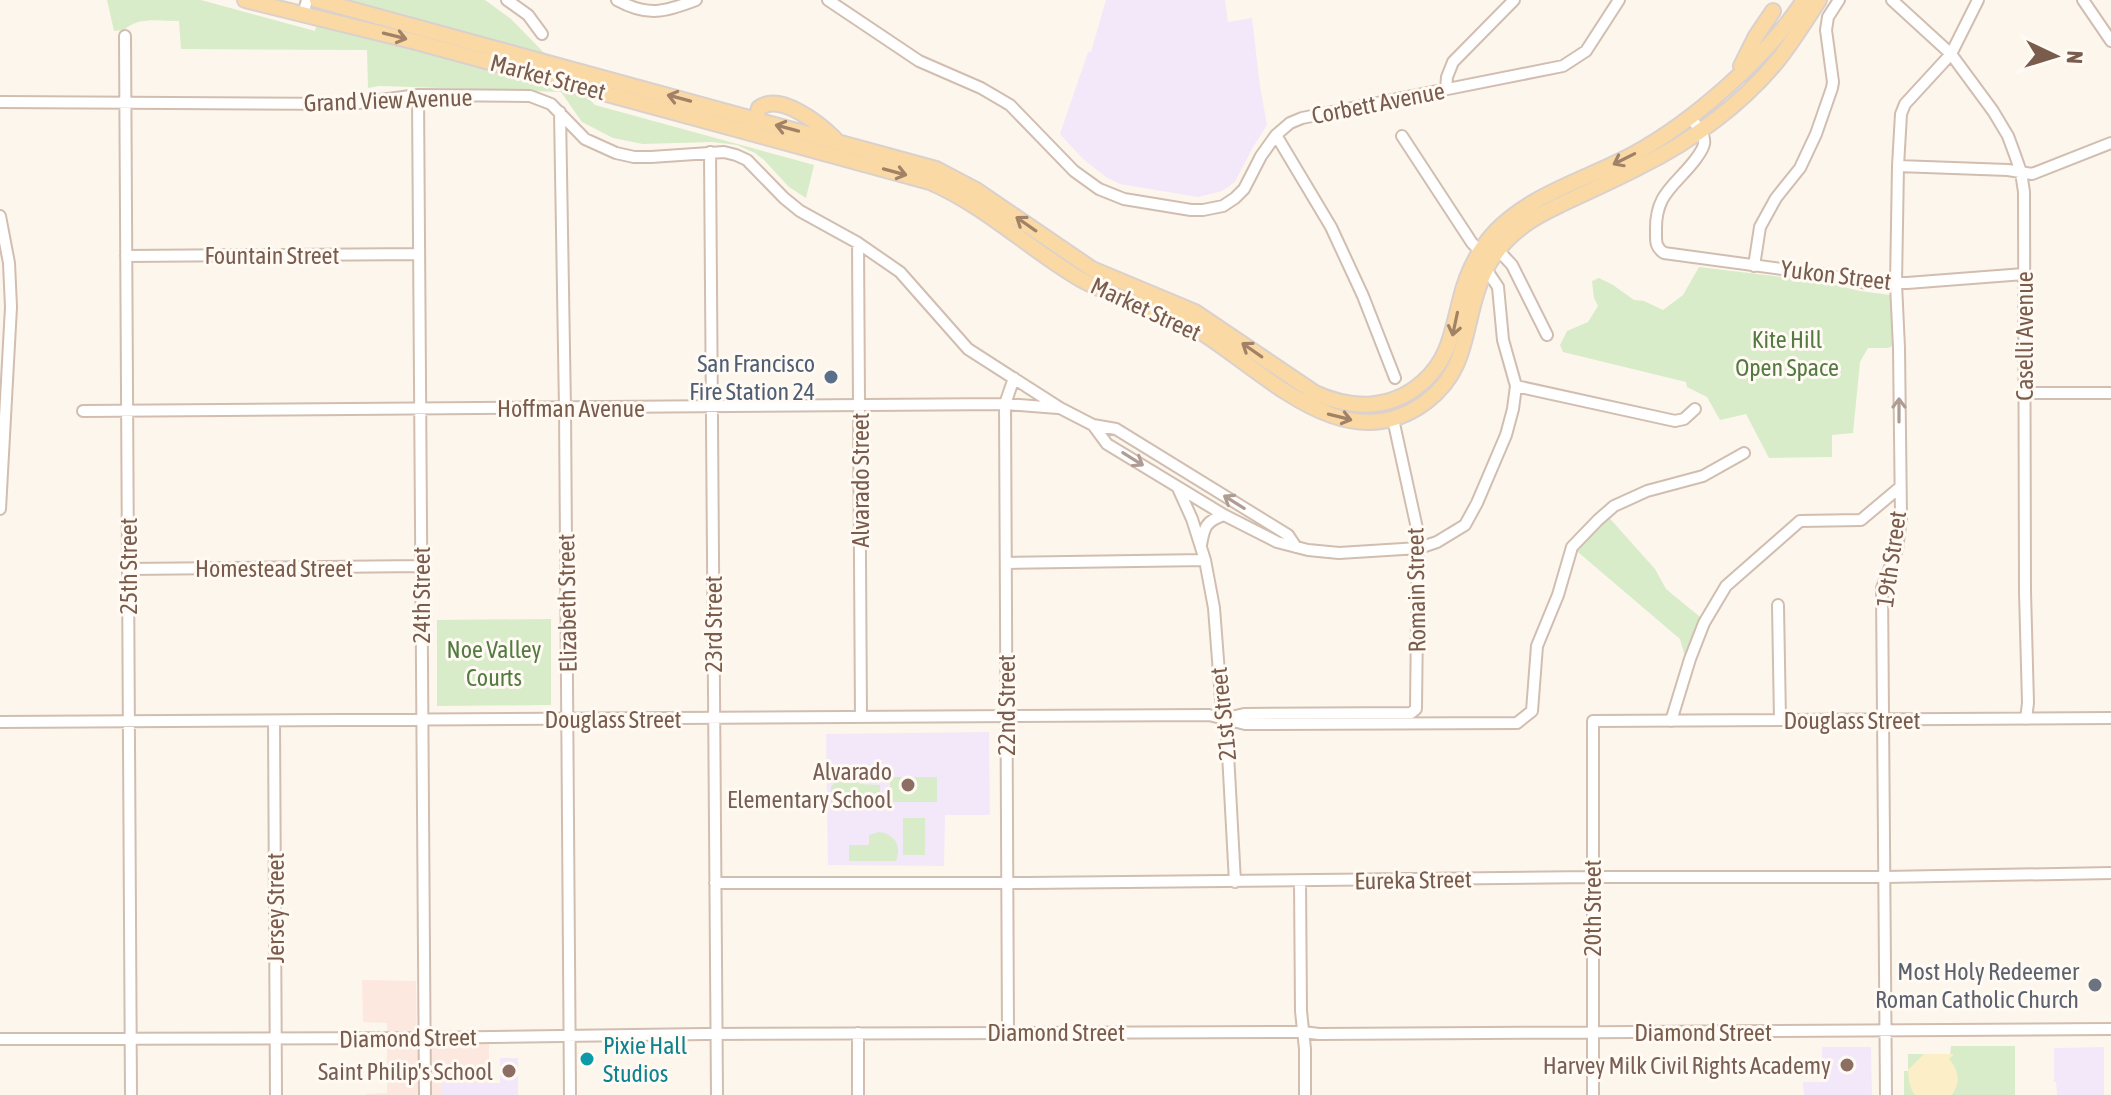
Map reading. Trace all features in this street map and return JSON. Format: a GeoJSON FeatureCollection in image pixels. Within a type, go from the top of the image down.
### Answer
{"type":"FeatureCollection","features":[{"type":"Feature","properties":{"kind":"main road","name":"Market Street"},"geometry":{"type":"LineString","coordinates":[[245,0],[305,7],[319,18],[581,86],[944,188],[980,209],[1085,282],[1176,318],[1200,331],[1309,406],[1332,416],[1377,422],[1418,408],[1434,395],[1455,368],[1486,269],[1515,232],[1535,218],[1652,161],[1700,131],[1768,72],[1804,0]]}},
{"type":"Feature","properties":{"kind":"main road","name":"Market Street"},"geometry":{"type":"LineString","coordinates":[[320,1],[754,119],[762,105],[780,105],[810,117],[838,142],[921,164],[950,176],[988,198],[1092,269],[1195,312],[1306,387],[1326,398],[1366,405],[1409,393],[1442,360],[1451,341],[1463,289],[1480,251],[1506,222],[1527,206],[1634,154],[1689,116],[1780,45],[1819,0]]}},
{"type":"Feature","properties":{"kind":"main road"},"geometry":{"type":"LineString","coordinates":[[1777,6],[1767,28],[1780,45]]}},
{"type":"Feature","properties":{"kind":"main road"},"geometry":{"type":"LineString","coordinates":[[1729,84],[1760,29],[1777,6]]}},
{"type":"Feature","properties":{"kind":"main road"},"geometry":{"type":"LineString","coordinates":[[754,119],[754,128],[760,135]]}},
{"type":"Feature","properties":{"kind":"street"},"geometry":{"type":"LineString","coordinates":[[507,0],[528,15],[542,34]]}},
{"type":"Feature","properties":{"kind":"street"},"geometry":{"type":"LineString","coordinates":[[617,0],[640,11],[649,11],[672,9],[696,0]]}},
{"type":"Feature","properties":{"kind":"street","name":"Corbett Avenue"},"geometry":{"type":"LineString","coordinates":[[828,0],[919,61],[981,88],[1010,105],[1074,171],[1099,189],[1124,199],[1191,210],[1213,209],[1235,198],[1244,189],[1276,135],[1302,118],[1567,64],[1589,47],[1619,0]]}},
{"type":"Feature","properties":{"kind":"street"},"geometry":{"type":"LineString","coordinates":[[1446,89],[1453,62],[1514,0]]}},
{"type":"Feature","properties":{"kind":"street"},"geometry":{"type":"LineString","coordinates":[[1754,266],[1760,227],[1776,198],[1800,168],[1832,88],[1826,30],[1828,17],[1839,0]]}},
{"type":"Feature","properties":{"kind":"street","name":"Caselli Avenue"},"geometry":{"type":"LineString","coordinates":[[1892,0],[1951,54],[2008,136],[2021,172],[2024,192],[2026,719]]}},
{"type":"Feature","properties":{"kind":"street","name":"19th Street"},"geometry":{"type":"LineString","coordinates":[[1886,1095],[1882,588],[1897,549],[1901,518],[1896,284],[1898,166],[1905,104],[1951,54],[1978,0]]}},
{"type":"Feature","properties":{"kind":"street"},"geometry":{"type":"LineString","coordinates":[[2083,0],[2111,41]]}},
{"type":"Feature","properties":{"kind":"street","name":"25th Street"},"geometry":{"type":"LineString","coordinates":[[125,36],[131,1095]]}},
{"type":"Feature","properties":{"kind":"street","name":"Grand View Avenue"},"geometry":{"type":"LineString","coordinates":[[0,102],[351,104],[418,95],[530,96],[551,104],[585,139],[616,153],[651,157],[724,152],[747,160],[800,211],[858,243],[900,272],[968,349],[1060,408],[1093,425],[1116,429],[1288,535],[1296,547]]}},
{"type":"Feature","properties":{"kind":"street","name":"24th Street"},"geometry":{"type":"LineString","coordinates":[[418,95],[425,1095]]}},
{"type":"Feature","properties":{"kind":"street","name":"Elizabeth Street"},"geometry":{"type":"LineString","coordinates":[[560,112],[570,1095]]}},
{"type":"Feature","properties":{"kind":"street"},"geometry":{"type":"LineString","coordinates":[[1689,116],[1700,131]]}},
{"type":"Feature","properties":{"kind":"street","name":"Yukon Street"},"geometry":{"type":"LineString","coordinates":[[1700,131],[1705,140],[1700,152],[1661,199],[1656,210],[1655,241],[1660,251],[1668,255],[1866,283],[1896,284],[2024,274]]}},
{"type":"Feature","properties":{"kind":"street"},"geometry":{"type":"LineString","coordinates":[[1276,135],[1331,227],[1363,296],[1395,378]]}},
{"type":"Feature","properties":{"kind":"street"},"geometry":{"type":"LineString","coordinates":[[1402,136],[1480,251]]}},
{"type":"Feature","properties":{"kind":"street"},"geometry":{"type":"LineString","coordinates":[[1898,166],[2039,173],[2111,143]]}},
{"type":"Feature","properties":{"kind":"street","name":"23rd Street"},"geometry":{"type":"LineString","coordinates":[[710,152],[717,1095]]}},
{"type":"Feature","properties":{"kind":"street"},"geometry":{"type":"LineString","coordinates":[[0,216],[9,263],[11,307],[0,509]]}},
{"type":"Feature","properties":{"kind":"street","name":"Alvarado Street"},"geometry":{"type":"LineString","coordinates":[[858,243],[861,717]]}},
{"type":"Feature","properties":{"kind":"street"},"geometry":{"type":"LineString","coordinates":[[1498,250],[1512,265],[1547,335]]}},
{"type":"Feature","properties":{"kind":"street","name":"Fountain Street"},"geometry":{"type":"LineString","coordinates":[[126,256],[419,254]]}},
{"type":"Feature","properties":{"kind":"street","name":"Grand View Avenue"},"geometry":{"type":"LineString","coordinates":[[1093,425],[1107,444],[1224,515],[1277,542],[1322,553],[1419,548],[1451,535],[1465,525],[1506,435],[1516,386],[1503,340],[1498,287],[1486,269]]}},
{"type":"Feature","properties":{"kind":"street","name":"22nd Street"},"geometry":{"type":"LineString","coordinates":[[1008,1033],[1005,404],[1014,378]]}},
{"type":"Feature","properties":{"kind":"street"},"geometry":{"type":"LineString","coordinates":[[1516,386],[1675,421],[1684,419],[1695,409]]}},
{"type":"Feature","properties":{"kind":"street"},"geometry":{"type":"LineString","coordinates":[[2025,393],[2111,393]]}},
{"type":"Feature","properties":{"kind":"street","name":"Hoffman Avenue"},"geometry":{"type":"LineString","coordinates":[[83,411],[1005,404],[1060,408]]}},
{"type":"Feature","properties":{"kind":"street","name":"Romain Street"},"geometry":{"type":"LineString","coordinates":[[1393,419],[1419,548],[1416,709],[1411,713]]}},
{"type":"Feature","properties":{"kind":"street","name":"Douglass Street"},"geometry":{"type":"LineString","coordinates":[[0,722],[1209,715],[1245,724],[1517,723],[1532,711],[1537,646],[1558,595],[1572,547],[1614,506],[1647,491],[1703,476],[1744,453]]}},
{"type":"Feature","properties":{"kind":"street","name":"21st Street"},"geometry":{"type":"LineString","coordinates":[[1178,488],[1205,560],[1214,608],[1225,718],[1235,882]]}},
{"type":"Feature","properties":{"kind":"street"},"geometry":{"type":"LineString","coordinates":[[1671,721],[1704,623],[1726,586],[1800,521],[1861,520],[1899,488]]}},
{"type":"Feature","properties":{"kind":"street"},"geometry":{"type":"LineString","coordinates":[[1201,547],[1204,529],[1212,519],[1224,515]]}},
{"type":"Feature","properties":{"kind":"street"},"geometry":{"type":"LineString","coordinates":[[1006,563],[1205,560]]}},
{"type":"Feature","properties":{"kind":"street","name":"Homestead Street"},"geometry":{"type":"LineString","coordinates":[[128,569],[421,566]]}},
{"type":"Feature","properties":{"kind":"street"},"geometry":{"type":"LineString","coordinates":[[1778,605],[1780,720]]}},
{"type":"Feature","properties":{"kind":"street","name":"Douglass Street"},"geometry":{"type":"LineString","coordinates":[[1225,718],[1244,714],[1411,713]]}},
{"type":"Feature","properties":{"kind":"street","name":"Douglass Street"},"geometry":{"type":"LineString","coordinates":[[1593,721],[2111,718]]}},
{"type":"Feature","properties":{"kind":"street","name":"Jersey Street"},"geometry":{"type":"LineString","coordinates":[[274,721],[276,1095]]}},
{"type":"Feature","properties":{"kind":"street","name":"20th Street"},"geometry":{"type":"LineString","coordinates":[[1593,721],[1593,1095]]}},
{"type":"Feature","properties":{"kind":"street","name":"Eureka Street"},"geometry":{"type":"LineString","coordinates":[[715,883],[1235,882],[2111,873]]}},
{"type":"Feature","properties":{"kind":"street"},"geometry":{"type":"LineString","coordinates":[[1300,881],[1305,1095]]}},
{"type":"Feature","properties":{"kind":"street","name":"Diamond Street"},"geometry":{"type":"LineString","coordinates":[[0,1039],[2111,1029]]}},
{"type":"Feature","properties":{"kind":"street"},"geometry":{"type":"LineString","coordinates":[[858,1033],[858,1095]]}},
{"type":"Feature","properties":{"kind":"shaded area"},"geometry":{"type":"Polygon","coordinates":[[[1106,0],[1225,0],[1228,22],[1252,18],[1267,125],[1235,182],[1222,191],[1198,197],[1120,184],[1083,159],[1060,134],[1088,52],[1091,52],[1106,0]]]}},
{"type":"Feature","properties":{"kind":"shaded area","name":"Alvarado Elementary School"},"geometry":{"type":"Polygon","coordinates":[[[989,732],[990,815],[945,815],[944,866],[828,865],[826,734],[989,732]]]}},
{"type":"Feature","properties":{"kind":"shaded area"},"geometry":{"type":"Polygon","coordinates":[[[362,980],[416,981],[417,1044],[489,1044],[489,1095],[366,1095],[387,1093],[387,1023],[363,1022],[362,980]]]}},
{"type":"Feature","properties":{"kind":"shaded area","name":"Harvey Milk Civil Rights Academy"},"geometry":{"type":"Polygon","coordinates":[[[1822,1047],[1871,1047],[1872,1095],[1804,1095],[1803,1082],[1822,1082],[1822,1047]]]}},
{"type":"Feature","properties":{"kind":"shaded area"},"geometry":{"type":"Polygon","coordinates":[[[2104,1047],[2104,1095],[2057,1095],[2054,1048],[2104,1047]]]}},
{"type":"Feature","properties":{"kind":"shaded area","name":"Saint Philip's School"},"geometry":{"type":"Polygon","coordinates":[[[500,1058],[518,1058],[518,1095],[441,1095],[441,1083],[500,1083],[500,1058]]]}},
{"type":"Feature","properties":{"kind":"green space"},"geometry":{"type":"Polygon","coordinates":[[[107,0],[201,0],[315,31],[323,0],[485,0],[511,19],[595,105],[814,165],[806,198],[789,187],[755,153],[737,145],[712,142],[643,144],[613,138],[582,122],[561,92],[368,88],[367,50],[181,49],[179,21],[143,21],[114,31],[107,0]]]}},
{"type":"Feature","properties":{"kind":"green space","name":"Kite Hill Open Space"},"geometry":{"type":"Polygon","coordinates":[[[1699,267],[1823,282],[1890,295],[1893,300],[1895,345],[1868,348],[1860,362],[1853,433],[1832,435],[1832,457],[1769,458],[1746,414],[1720,420],[1707,397],[1687,387],[1686,382],[1563,352],[1560,345],[1567,331],[1588,322],[1598,306],[1592,281],[1599,278],[1634,300],[1663,310],[1683,295],[1699,267]]]}},
{"type":"Feature","properties":{"kind":"green space"},"geometry":{"type":"Polygon","coordinates":[[[1605,513],[1655,569],[1666,589],[1705,621],[1690,659],[1685,657],[1680,639],[1572,547],[1605,513]]]}},
{"type":"Feature","properties":{"kind":"green space","name":"Noe Valley Courts"},"geometry":{"type":"Polygon","coordinates":[[[551,619],[551,705],[437,706],[437,620],[551,619]]]}},
{"type":"Feature","properties":{"kind":"green space"},"geometry":{"type":"Polygon","coordinates":[[[890,777],[937,777],[937,802],[890,802],[890,777]]]}},
{"type":"Feature","properties":{"kind":"green space"},"geometry":{"type":"Polygon","coordinates":[[[838,779],[880,785],[880,803],[872,803],[869,808],[834,808],[831,805],[831,787],[838,779]]]}},
{"type":"Feature","properties":{"kind":"green space"},"geometry":{"type":"Polygon","coordinates":[[[903,818],[925,818],[925,855],[903,855],[903,818]]]}},
{"type":"Feature","properties":{"kind":"green space"},"geometry":{"type":"Polygon","coordinates":[[[879,832],[889,835],[896,842],[896,861],[849,861],[849,845],[869,845],[869,835],[879,832]]]}},
{"type":"Feature","properties":{"kind":"green space"},"geometry":{"type":"Polygon","coordinates":[[[1951,1046],[2015,1046],[2015,1095],[1904,1095],[1908,1054],[1950,1054],[1951,1046]]]}},
{"type":"Feature","properties":{"kind":"sand"},"geometry":{"type":"Polygon","coordinates":[[[1924,1054],[1954,1054],[1949,1059],[1957,1072],[1958,1081],[1952,1095],[1915,1095],[1908,1070],[1924,1054]]]}},
{"type":"Feature","properties":{"kind":"place","name":"San Francisco Fire Station 24"},"geometry":{"type":"Point","coordinates":[831,377]}},
{"type":"Feature","properties":{"kind":"place","name":"Alvarado Elementary School"},"geometry":{"type":"Point","coordinates":[908,785]}},
{"type":"Feature","properties":{"kind":"place","name":"Most Holy Redeemer Roman Catholic Church"},"geometry":{"type":"Point","coordinates":[2095,985]}},
{"type":"Feature","properties":{"kind":"place","name":"Pixie Hall Studios"},"geometry":{"type":"Point","coordinates":[587,1059]}},
{"type":"Feature","properties":{"kind":"place","name":"Harvey Milk Civil Rights Academy"},"geometry":{"type":"Point","coordinates":[1847,1065]}},
{"type":"Feature","properties":{"kind":"place","name":"Saint Philip's School"},"geometry":{"type":"Point","coordinates":[509,1071]}}]}
